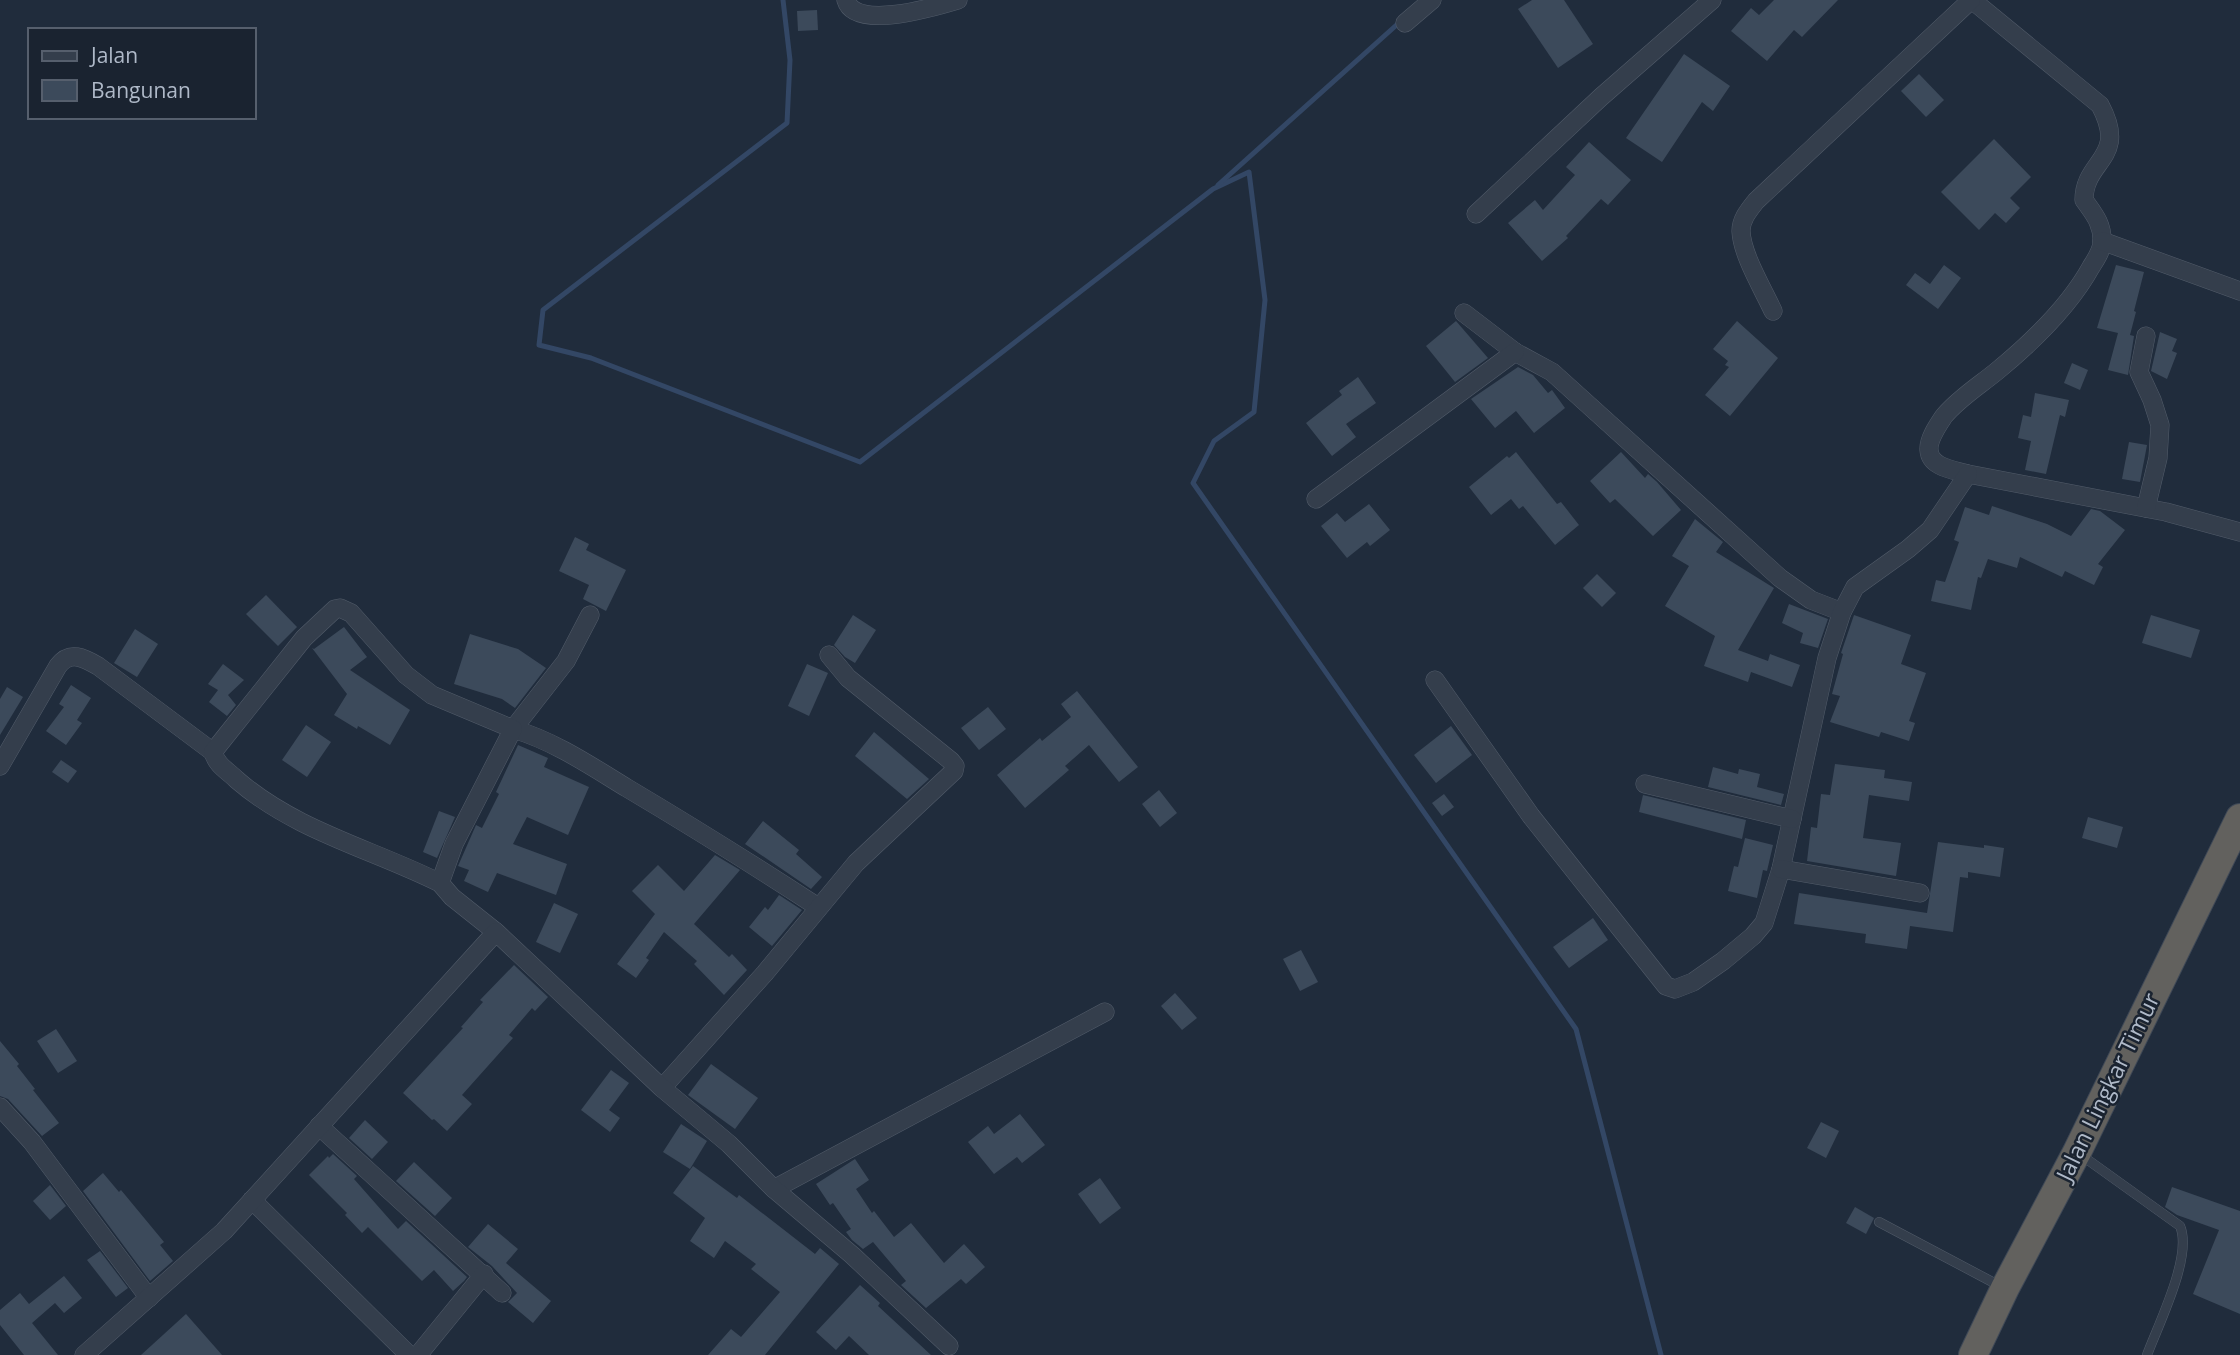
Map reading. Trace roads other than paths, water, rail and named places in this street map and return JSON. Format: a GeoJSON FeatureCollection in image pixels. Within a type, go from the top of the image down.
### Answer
{"type":"FeatureCollection","features":[{"type":"Feature","properties":{"kind":"highway","name":"Jalan Lingkar Timur"},"geometry":{"type":"LineString","coordinates":[[1973,1355],[2077,1152],[2240,818]]}},
{"type":"Feature","properties":{"kind":"street"},"geometry":{"type":"LineString","coordinates":[[846,0],[847,5],[856,13],[867,16],[929,9],[958,0]]}},
{"type":"Feature","properties":{"kind":"street"},"geometry":{"type":"LineString","coordinates":[[1405,23],[1432,0]]}},
{"type":"Feature","properties":{"kind":"street"},"geometry":{"type":"LineString","coordinates":[[1476,214],[1601,97],[1712,0]]}},
{"type":"Feature","properties":{"kind":"street"},"geometry":{"type":"LineString","coordinates":[[1773,311],[1745,249],[1741,230],[1745,216],[1766,192],[1971,0],[2100,105],[2109,121],[2111,138],[2104,157],[2087,184],[2084,200],[2101,224],[2101,250],[2086,277],[2061,309],[1999,369],[1945,415],[1934,432],[1929,451],[1933,460],[1942,466],[1968,474],[2146,508],[2240,532]]}},
{"type":"Feature","properties":{"kind":"street"},"geometry":{"type":"LineString","coordinates":[[2102,241],[2240,291]]}},
{"type":"Feature","properties":{"kind":"street"},"geometry":{"type":"LineString","coordinates":[[1464,313],[1515,352],[1552,372],[1780,578],[1811,600],[1842,612]]}},
{"type":"Feature","properties":{"kind":"street"},"geometry":{"type":"LineString","coordinates":[[2146,336],[2138,372],[2152,400],[2160,425],[2158,458],[2146,508]]}},
{"type":"Feature","properties":{"kind":"street"},"geometry":{"type":"LineString","coordinates":[[1316,499],[1515,352]]}},
{"type":"Feature","properties":{"kind":"street"},"geometry":{"type":"LineString","coordinates":[[1435,680],[1531,816],[1666,986],[1675,989],[1693,982],[1753,936],[1764,923],[1781,869],[1827,658],[1842,612],[1855,587],[1930,530],[1968,474]]}},
{"type":"Feature","properties":{"kind":"street"},"geometry":{"type":"LineString","coordinates":[[213,752],[304,638],[330,612],[340,608],[362,623],[406,675],[432,695],[513,729],[537,736],[725,847],[818,907]]}},
{"type":"Feature","properties":{"kind":"street"},"geometry":{"type":"LineString","coordinates":[[440,883],[454,844],[513,729],[566,661],[590,615]]}},
{"type":"Feature","properties":{"kind":"street"},"geometry":{"type":"LineString","coordinates":[[662,1088],[765,973],[856,863],[954,771],[955,766],[848,678],[829,655]]}},
{"type":"Feature","properties":{"kind":"street"},"geometry":{"type":"LineString","coordinates":[[0,766],[58,666],[69,656],[77,656],[98,666],[213,752],[216,763],[259,798],[302,824],[440,883],[452,897],[496,932],[662,1088],[729,1144],[949,1346]]}},
{"type":"Feature","properties":{"kind":"street"},"geometry":{"type":"LineString","coordinates":[[1645,784],[1792,819]]}},
{"type":"Feature","properties":{"kind":"street"},"geometry":{"type":"LineString","coordinates":[[1781,869],[1920,892]]}},
{"type":"Feature","properties":{"kind":"street"},"geometry":{"type":"LineString","coordinates":[[84,1355],[224,1231],[496,932]]}},
{"type":"Feature","properties":{"kind":"street"},"geometry":{"type":"LineString","coordinates":[[775,1189],[1105,1012]]}},
{"type":"Feature","properties":{"kind":"street"},"geometry":{"type":"LineString","coordinates":[[0,1107],[32,1142],[149,1298]]}},
{"type":"Feature","properties":{"kind":"street"},"geometry":{"type":"LineString","coordinates":[[319,1126],[502,1293]]}},
{"type":"Feature","properties":{"kind":"street"},"geometry":{"type":"LineString","coordinates":[[252,1200],[409,1355]]}},
{"type":"Feature","properties":{"kind":"street"},"geometry":{"type":"LineString","coordinates":[[418,1355],[484,1274]]}},
{"type":"Feature","properties":{"kind":"lane"},"geometry":{"type":"LineString","coordinates":[[2077,1152],[2180,1226],[2184,1235],[2173,1288],[2147,1355]]}},
{"type":"Feature","properties":{"kind":"lane"},"geometry":{"type":"LineString","coordinates":[[1879,1222],[2005,1289]]}},
{"type":"Feature","properties":{"kind":"waterway"},"geometry":{"type":"LineString","coordinates":[[783,0],[790,60],[787,123],[543,310],[539,345],[591,358],[860,462],[1213,189],[1249,172],[1265,300],[1254,412],[1214,441],[1193,483],[1576,1029],[1661,1355]]}},
{"type":"Feature","properties":{"kind":"waterway"},"geometry":{"type":"LineString","coordinates":[[1218,185],[1401,21]]}}]}
